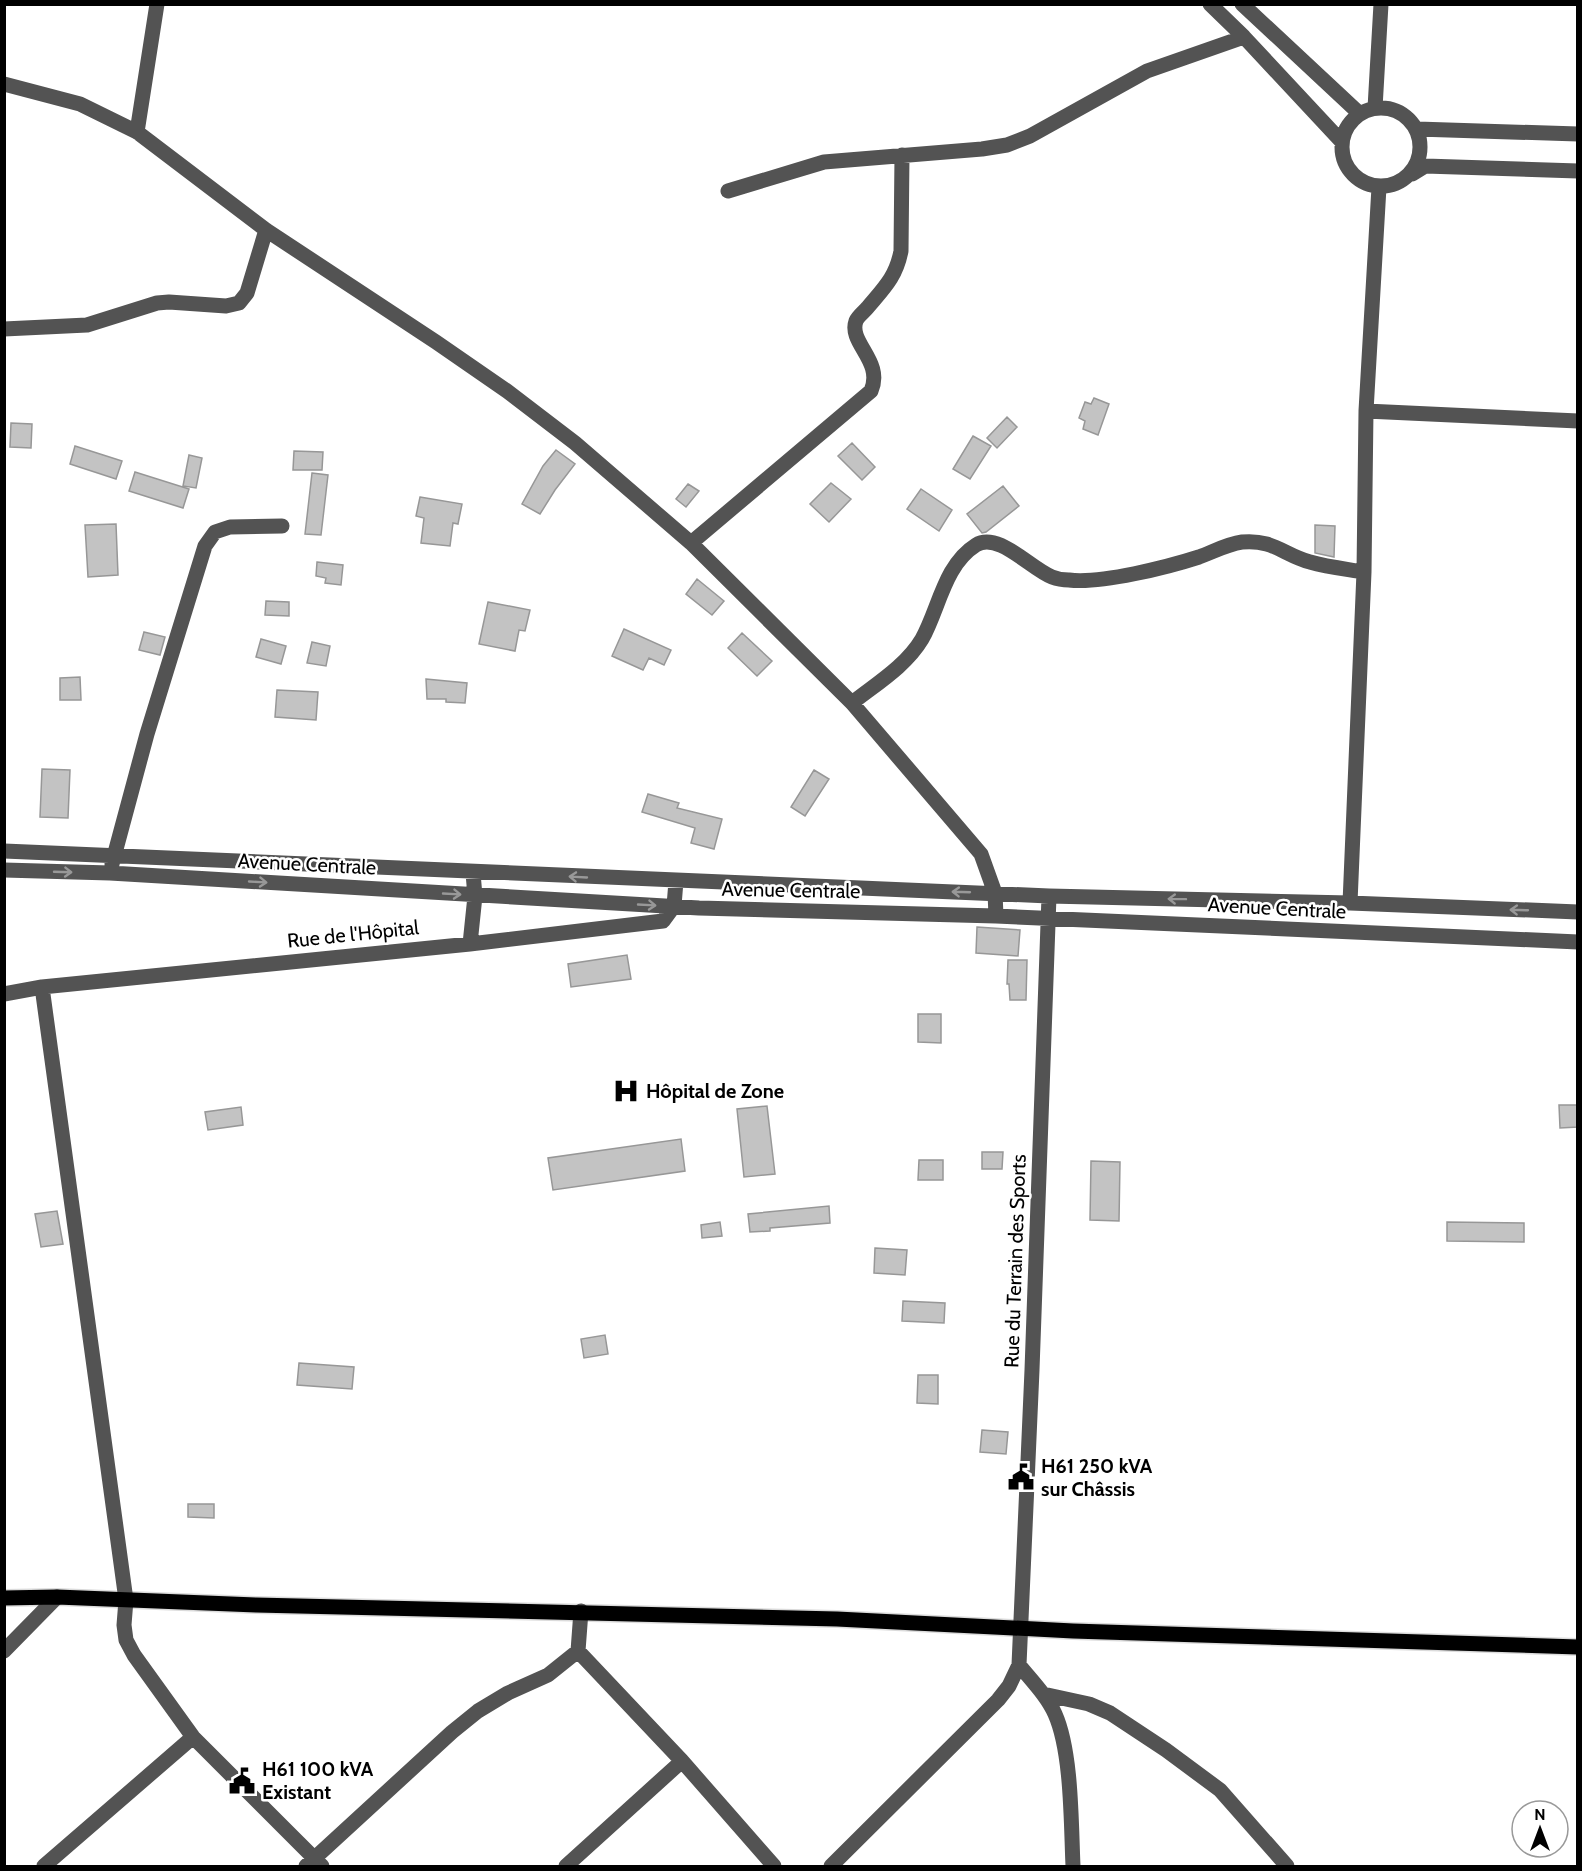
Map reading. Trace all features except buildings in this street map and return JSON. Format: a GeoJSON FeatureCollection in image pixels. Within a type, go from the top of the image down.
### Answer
{"type":"FeatureCollection","features":[{"type":"Feature","properties":{"kind":"main road"},"geometry":{"type":"LineString","coordinates":[[4,1598],[57,1597],[399,1608],[581,1611],[1022,1627],[1072,1631],[1578,1647]]}},
{"type":"Feature","properties":{"kind":"street"},"geometry":{"type":"LineString","coordinates":[[137,132],[158,4]]}},
{"type":"Feature","properties":{"kind":"street"},"geometry":{"type":"LineString","coordinates":[[1210,4],[1341,141]]}},
{"type":"Feature","properties":{"kind":"street"},"geometry":{"type":"LineString","coordinates":[[1242,4],[1360,114]]}},
{"type":"Feature","properties":{"kind":"street"},"geometry":{"type":"LineString","coordinates":[[1375,108],[1381,4]]}},
{"type":"Feature","properties":{"kind":"street"},"geometry":{"type":"LineString","coordinates":[[728,191],[824,162],[1007,145],[1030,135],[1147,71],[1244,37]]}},
{"type":"Feature","properties":{"kind":"street"},"geometry":{"type":"LineString","coordinates":[[4,84],[80,104],[137,132],[266,230],[507,391],[575,443],[691,543],[852,703],[981,854],[995,893],[996,916]]}},
{"type":"Feature","properties":{"kind":"street"},"geometry":{"type":"LineString","coordinates":[[1409,175],[1418,162],[1421,145],[1417,129],[1406,116],[1392,108],[1375,108],[1360,114],[1348,125],[1341,141],[1342,157],[1350,172],[1363,182],[1379,187],[1395,184],[1425,166],[1578,171]]}},
{"type":"Feature","properties":{"kind":"street"},"geometry":{"type":"LineString","coordinates":[[1417,129],[1578,134]]}},
{"type":"Feature","properties":{"kind":"street"},"geometry":{"type":"LineString","coordinates":[[691,543],[871,391],[875,382],[875,373],[855,332],[856,321],[893,277],[898,265],[901,251],[902,155]]}},
{"type":"Feature","properties":{"kind":"street"},"geometry":{"type":"LineString","coordinates":[[1350,903],[1364,572],[1366,411],[1379,187]]}},
{"type":"Feature","properties":{"kind":"street"},"geometry":{"type":"LineString","coordinates":[[4,329],[87,325],[157,303],[226,306],[239,303],[247,293],[266,230]]}},
{"type":"Feature","properties":{"kind":"street"},"geometry":{"type":"LineString","coordinates":[[1366,411],[1578,421]]}},
{"type":"Feature","properties":{"kind":"street"},"geometry":{"type":"LineString","coordinates":[[110,873],[147,734],[205,546],[215,532],[230,527],[282,526]]}},
{"type":"Feature","properties":{"kind":"street"},"geometry":{"type":"LineString","coordinates":[[852,703],[908,657],[921,639],[949,576],[962,557],[977,544],[991,542],[1004,547],[1051,577],[1071,581],[1125,575],[1197,558],[1239,542],[1260,542],[1281,548],[1308,562],[1364,572]]}},
{"type":"Feature","properties":{"kind":"street","name":"Avenue Centrale"},"geometry":{"type":"LineString","coordinates":[[4,851],[374,866],[473,873],[1049,896],[1350,903],[1578,912]]}},
{"type":"Feature","properties":{"kind":"street","name":"Avenue Centrale"},"geometry":{"type":"LineString","coordinates":[[4,870],[110,873],[699,908],[996,916],[1578,942]]}},
{"type":"Feature","properties":{"kind":"street"},"geometry":{"type":"LineString","coordinates":[[470,944],[475,896],[473,873]]}},
{"type":"Feature","properties":{"kind":"street"},"geometry":{"type":"LineString","coordinates":[[674,906],[676,881]]}},
{"type":"Feature","properties":{"kind":"street","name":"Rue du Terrain des Sports"},"geometry":{"type":"LineString","coordinates":[[1019,1665],[1049,896]]}},
{"type":"Feature","properties":{"kind":"street","name":"Rue de l'Hôpital"},"geometry":{"type":"LineString","coordinates":[[4,994],[42,987],[470,944],[663,921],[674,906]]}},
{"type":"Feature","properties":{"kind":"street"},"geometry":{"type":"LineString","coordinates":[[42,987],[126,1600],[124,1625],[126,1640],[134,1655],[193,1737],[314,1864],[452,1732],[478,1711],[508,1693],[548,1675],[578,1651],[581,1611]]}},
{"type":"Feature","properties":{"kind":"street"},"geometry":{"type":"LineString","coordinates":[[4,1651],[57,1597]]}},
{"type":"Feature","properties":{"kind":"street"},"geometry":{"type":"LineString","coordinates":[[578,1651],[682,1761],[774,1866]]}},
{"type":"Feature","properties":{"kind":"street"},"geometry":{"type":"LineString","coordinates":[[831,1866],[998,1700],[1009,1686],[1019,1665],[1043,1694],[1055,1714],[1063,1742],[1069,1789],[1073,1866]]}},
{"type":"Feature","properties":{"kind":"street"},"geometry":{"type":"LineString","coordinates":[[1043,1694],[1089,1704],[1110,1713],[1166,1750],[1220,1791],[1287,1866]]}},
{"type":"Feature","properties":{"kind":"street"},"geometry":{"type":"LineString","coordinates":[[44,1866],[193,1737]]}},
{"type":"Feature","properties":{"kind":"street"},"geometry":{"type":"LineString","coordinates":[[566,1866],[682,1761]]}},
{"type":"Feature","properties":{"kind":"place","name":"Hôpital de Zone"},"geometry":{"type":"Point","coordinates":[626,1091]}},
{"type":"Feature","properties":{"kind":"place","name":"H61 250 kVA sur Châssis"},"geometry":{"type":"Point","coordinates":[1021,1477]}},
{"type":"Feature","properties":{"kind":"place","name":"H61 100 kVA Existant"},"geometry":{"type":"Point","coordinates":[242,1781]}}]}
